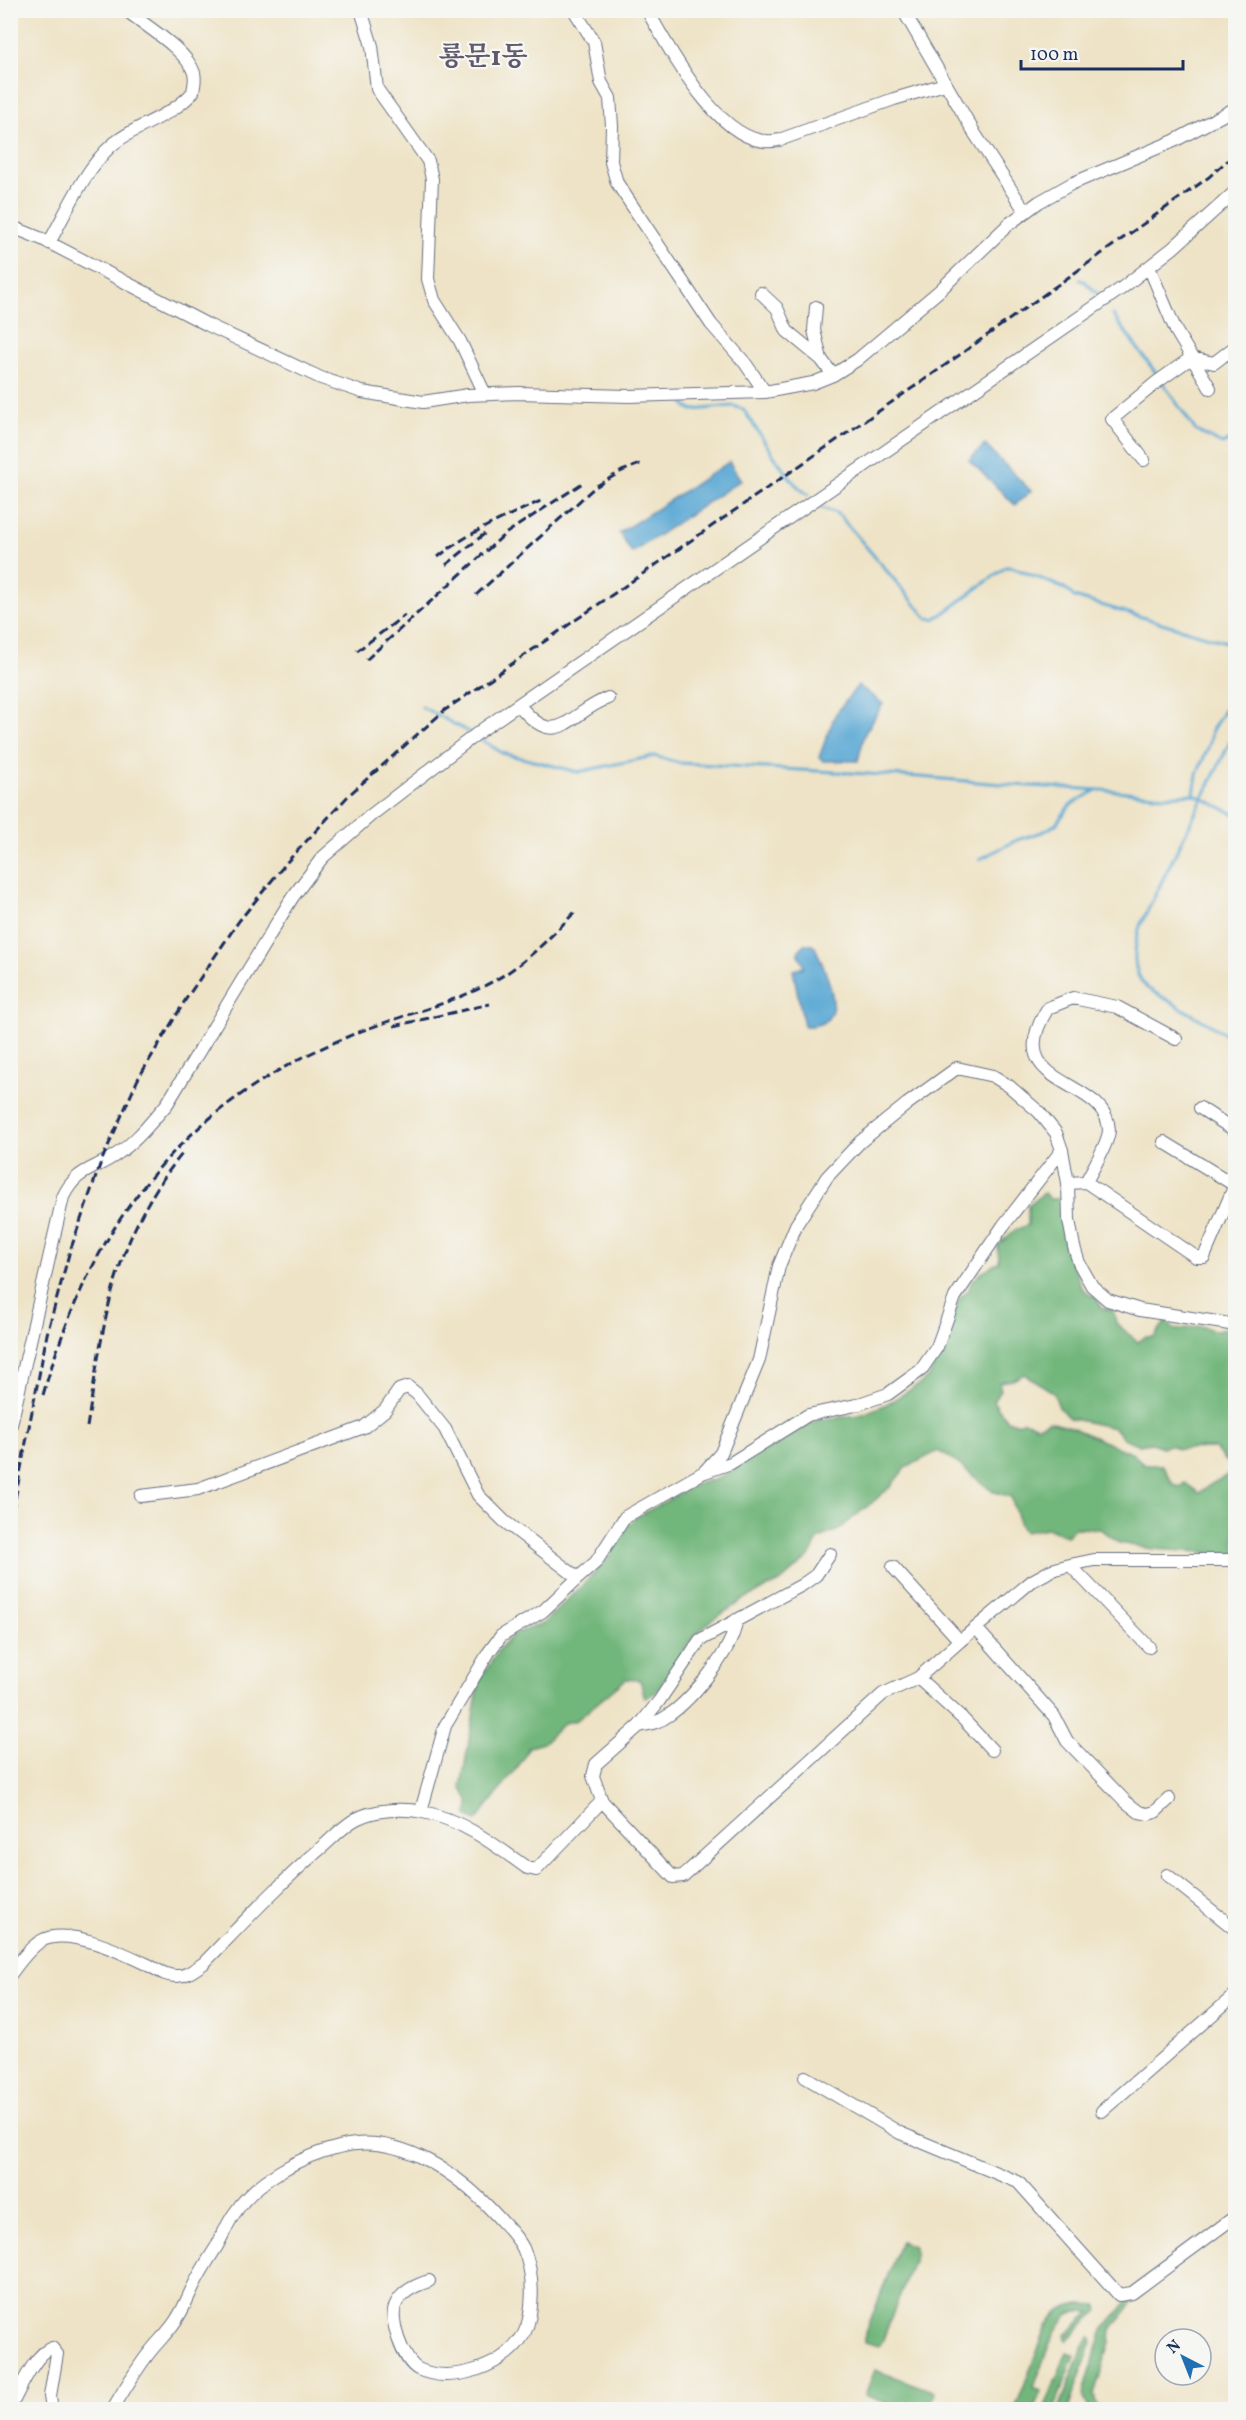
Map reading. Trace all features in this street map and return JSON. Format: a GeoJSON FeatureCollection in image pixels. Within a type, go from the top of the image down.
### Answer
{"type":"FeatureCollection","features":[{"type":"Feature","properties":{"kind":"street"},"geometry":{"type":"LineString","coordinates":[[49,243],[94,166],[111,146],[172,110],[193,92],[195,74],[189,63],[165,40],[126,10]]}},
{"type":"Feature","properties":{"kind":"street"},"geometry":{"type":"LineString","coordinates":[[361,10],[372,46],[377,89],[428,161],[431,169],[428,279],[430,292],[460,341],[485,394]]}},
{"type":"Feature","properties":{"kind":"street"},"geometry":{"type":"LineString","coordinates":[[574,10],[594,42],[602,82],[610,98],[611,162],[617,183],[711,324],[745,363],[765,392]]}},
{"type":"Feature","properties":{"kind":"street"},"geometry":{"type":"LineString","coordinates":[[647,10],[694,88],[721,116],[745,136],[756,141],[769,143],[779,140],[894,99],[945,84]]}},
{"type":"Feature","properties":{"kind":"street"},"geometry":{"type":"LineString","coordinates":[[903,10],[945,84],[1025,211]]}},
{"type":"Feature","properties":{"kind":"street"},"geometry":{"type":"LineString","coordinates":[[10,226],[49,243],[208,325],[321,378],[362,392],[423,402],[485,394],[518,393],[628,396],[765,392],[813,383],[833,375],[857,360],[1025,211],[1071,184],[1174,141],[1236,108]]}},
{"type":"Feature","properties":{"kind":"street"},"geometry":{"type":"LineString","coordinates":[[10,1429],[63,1197],[70,1182],[80,1174],[116,1155],[141,1134],[167,1104],[292,898],[322,858],[370,816],[483,729],[1122,288],[1173,248],[1236,191]]}},
{"type":"Feature","properties":{"kind":"street"},"geometry":{"type":"LineString","coordinates":[[1149,267],[1176,331],[1210,388]]}},
{"type":"Feature","properties":{"kind":"street"},"geometry":{"type":"LineString","coordinates":[[761,294],[777,308],[787,331],[821,359],[833,375]]}},
{"type":"Feature","properties":{"kind":"street"},"geometry":{"type":"LineString","coordinates":[[816,307],[814,330],[821,359]]}},
{"type":"Feature","properties":{"kind":"street"},"geometry":{"type":"LineString","coordinates":[[1144,460],[1112,419],[1191,358],[1214,363],[1236,346]]}},
{"type":"Feature","properties":{"kind":"street"},"geometry":{"type":"LineString","coordinates":[[519,705],[535,724],[549,729],[569,721],[608,698]]}},
{"type":"Feature","properties":{"kind":"street"},"geometry":{"type":"LineString","coordinates":[[1086,1182],[1109,1133],[1107,1120],[1098,1107],[1056,1078],[1041,1064],[1035,1054],[1036,1031],[1048,1008],[1073,998],[1118,1007],[1176,1039]]}},
{"type":"Feature","properties":{"kind":"street"},"geometry":{"type":"LineString","coordinates":[[704,1472],[721,1453],[759,1360],[779,1266],[796,1225],[827,1177],[860,1142],[957,1068],[993,1076],[1009,1086],[1039,1112],[1056,1133],[1062,1150],[1068,1183],[1069,1220],[1076,1255],[1092,1286],[1107,1300],[1140,1310],[1236,1325]]}},
{"type":"Feature","properties":{"kind":"street"},"geometry":{"type":"LineString","coordinates":[[1200,1108],[1236,1131]]}},
{"type":"Feature","properties":{"kind":"street"},"geometry":{"type":"LineString","coordinates":[[1068,1183],[1086,1182],[1196,1257],[1204,1257],[1235,1186],[1164,1142]]}},
{"type":"Feature","properties":{"kind":"street"},"geometry":{"type":"LineString","coordinates":[[421,1811],[436,1751],[445,1726],[501,1636],[543,1611],[596,1562],[625,1518],[704,1472],[731,1463],[808,1415],[856,1405],[888,1394],[921,1370],[937,1347],[955,1297],[1003,1226],[1062,1150]]}},
{"type":"Feature","properties":{"kind":"street"},"geometry":{"type":"LineString","coordinates":[[141,1496],[198,1490],[364,1427],[385,1410],[399,1390],[408,1387],[417,1394],[445,1430],[478,1495],[504,1521],[578,1578]]}},
{"type":"Feature","properties":{"kind":"street"},"geometry":{"type":"LineString","coordinates":[[830,1554],[816,1575],[802,1585],[700,1640],[659,1701],[639,1726],[596,1764],[592,1776],[602,1801],[673,1877],[683,1876],[883,1694],[918,1678],[1032,1581],[1052,1570],[1094,1560],[1236,1560]]}},
{"type":"Feature","properties":{"kind":"street"},"geometry":{"type":"LineString","coordinates":[[1070,1565],[1149,1647]]}},
{"type":"Feature","properties":{"kind":"street"},"geometry":{"type":"LineString","coordinates":[[892,1567],[960,1641]]}},
{"type":"Feature","properties":{"kind":"street"},"geometry":{"type":"LineString","coordinates":[[639,1726],[655,1723],[669,1715],[708,1675],[732,1642],[736,1620]]}},
{"type":"Feature","properties":{"kind":"street"},"geometry":{"type":"LineString","coordinates":[[976,1628],[1054,1716],[1067,1741],[1126,1802],[1138,1812],[1148,1814],[1155,1812],[1169,1799]]}},
{"type":"Feature","properties":{"kind":"street"},"geometry":{"type":"LineString","coordinates":[[918,1678],[962,1718],[992,1750]]}},
{"type":"Feature","properties":{"kind":"street"},"geometry":{"type":"LineString","coordinates":[[10,1975],[34,1946],[52,1937],[66,1937],[93,1943],[123,1953],[166,1975],[176,1977],[189,1973],[204,1963],[290,1875],[356,1819],[382,1811],[421,1811],[478,1833],[527,1868],[536,1870],[602,1801]]}},
{"type":"Feature","properties":{"kind":"street"},"geometry":{"type":"LineString","coordinates":[[1167,1875],[1236,1930]]}},
{"type":"Feature","properties":{"kind":"street"},"geometry":{"type":"LineString","coordinates":[[1102,2111],[1236,1994]]}},
{"type":"Feature","properties":{"kind":"street"},"geometry":{"type":"LineString","coordinates":[[805,2077],[900,2133],[1018,2182],[1119,2295],[1132,2293],[1236,2216]]}},
{"type":"Feature","properties":{"kind":"street"},"geometry":{"type":"LineString","coordinates":[[112,2409],[135,2372],[176,2321],[234,2213],[267,2180],[322,2152],[353,2144],[398,2149],[435,2163],[487,2204],[516,2237],[526,2258],[532,2287],[532,2303],[527,2328],[521,2339],[516,2346],[482,2369],[457,2375],[435,2374],[417,2368],[402,2350],[394,2310],[396,2303],[408,2290],[429,2281]]}},
{"type":"Feature","properties":{"kind":"street"},"geometry":{"type":"LineString","coordinates":[[10,2407],[36,2360],[44,2351],[52,2348],[57,2354],[50,2396],[52,2409]]}},
{"type":"Feature","properties":{"kind":"green space"},"geometry":{"type":"Polygon","coordinates":[[[1044,1193],[1050,1199],[1063,1198],[1061,1221],[1081,1287],[1091,1296],[1095,1296],[1102,1308],[1113,1310],[1116,1323],[1138,1342],[1145,1337],[1154,1337],[1166,1321],[1176,1330],[1200,1326],[1217,1331],[1228,1328],[1235,1331],[1235,1468],[1223,1459],[1215,1448],[1178,1449],[1170,1445],[1162,1447],[1152,1443],[1139,1445],[1123,1438],[1114,1428],[1069,1418],[1059,1407],[1053,1392],[1024,1374],[1013,1380],[999,1382],[1001,1390],[993,1401],[1007,1420],[1019,1424],[1024,1421],[1038,1426],[1049,1421],[1068,1426],[1133,1454],[1145,1465],[1162,1465],[1173,1484],[1179,1487],[1185,1483],[1199,1493],[1235,1470],[1235,1554],[1152,1549],[1119,1543],[1100,1529],[1074,1528],[1067,1536],[1047,1528],[1024,1532],[1011,1497],[992,1491],[952,1459],[938,1451],[905,1468],[890,1487],[874,1501],[838,1530],[819,1538],[809,1557],[780,1582],[746,1598],[707,1624],[694,1636],[655,1693],[645,1698],[640,1680],[626,1679],[577,1720],[564,1723],[543,1743],[529,1747],[522,1761],[476,1821],[468,1816],[469,1802],[461,1787],[479,1682],[499,1649],[514,1634],[542,1624],[586,1582],[610,1556],[617,1538],[635,1518],[700,1482],[715,1480],[817,1420],[860,1415],[885,1405],[920,1384],[930,1375],[943,1342],[951,1331],[954,1312],[960,1298],[969,1290],[971,1282],[999,1262],[998,1245],[1015,1230],[1028,1225],[1028,1205],[1044,1193]]]}},
{"type":"Feature","properties":{"kind":"green space"},"geometry":{"type":"Polygon","coordinates":[[[901,2241],[913,2246],[915,2256],[882,2342],[879,2346],[864,2342],[864,2338],[901,2241]]]}},
{"type":"Feature","properties":{"kind":"green space"},"geometry":{"type":"Polygon","coordinates":[[[1129,2299],[1133,2302],[1111,2330],[1110,2342],[1094,2394],[1096,2404],[1103,2409],[1089,2409],[1084,2397],[1086,2382],[1103,2330],[1129,2299]]]}},
{"type":"Feature","properties":{"kind":"green space"},"geometry":{"type":"Polygon","coordinates":[[[1080,2304],[1098,2305],[1099,2310],[1067,2340],[1065,2336],[1091,2312],[1073,2313],[1062,2321],[1052,2338],[1034,2387],[1041,2391],[1034,2409],[1015,2409],[1047,2326],[1061,2310],[1080,2304]]]}},
{"type":"Feature","properties":{"kind":"green space"},"geometry":{"type":"Polygon","coordinates":[[[1090,2336],[1092,2342],[1068,2409],[1059,2409],[1082,2350],[1090,2336]]]}},
{"type":"Feature","properties":{"kind":"green space"},"geometry":{"type":"Polygon","coordinates":[[[1067,2352],[1075,2355],[1054,2409],[1044,2409],[1067,2352]]]}},
{"type":"Feature","properties":{"kind":"green space"},"geometry":{"type":"Polygon","coordinates":[[[875,2370],[935,2392],[928,2409],[903,2409],[865,2395],[875,2370]]]}},
{"type":"Feature","properties":{"kind":"water"},"geometry":{"type":"Polygon","coordinates":[[[985,445],[1031,491],[1015,505],[969,460],[985,445]]]}},
{"type":"Feature","properties":{"kind":"water"},"geometry":{"type":"Polygon","coordinates":[[[729,462],[741,480],[632,553],[619,533],[729,462]]]}},
{"type":"Feature","properties":{"kind":"water"},"geometry":{"type":"Polygon","coordinates":[[[858,685],[883,704],[865,733],[858,761],[823,761],[819,757],[835,715],[858,685]]]}},
{"type":"Feature","properties":{"kind":"water"},"geometry":{"type":"Polygon","coordinates":[[[804,944],[815,947],[830,984],[832,1008],[828,1018],[819,1024],[804,1026],[793,970],[804,967],[798,952],[804,944]]]}},
{"type":"Feature","properties":{"kind":"waterway"},"geometry":{"type":"LineString","coordinates":[[1080,280],[1097,293]]}},
{"type":"Feature","properties":{"kind":"waterway"},"geometry":{"type":"LineString","coordinates":[[1113,315],[1158,376]]}},
{"type":"Feature","properties":{"kind":"waterway"},"geometry":{"type":"LineString","coordinates":[[1163,383],[1196,431],[1222,444],[1236,438]]}},
{"type":"Feature","properties":{"kind":"waterway"},"geometry":{"type":"LineString","coordinates":[[684,403],[693,410],[733,406],[743,409],[795,484],[808,495]]}},
{"type":"Feature","properties":{"kind":"waterway"},"geometry":{"type":"LineString","coordinates":[[819,507],[840,516],[927,618],[934,619],[1006,567],[1012,567],[1066,589],[1074,597],[1236,645]]}},
{"type":"Feature","properties":{"kind":"waterway"},"geometry":{"type":"LineString","coordinates":[[1194,794],[1197,774],[1210,743],[1212,730],[1236,686]]}},
{"type":"Feature","properties":{"kind":"waterway"},"geometry":{"type":"LineString","coordinates":[[422,707],[471,733]]}},
{"type":"Feature","properties":{"kind":"waterway"},"geometry":{"type":"LineString","coordinates":[[1236,730],[1140,926],[1135,959],[1138,974],[1147,988],[1236,1040]]}},
{"type":"Feature","properties":{"kind":"waterway"},"geometry":{"type":"LineString","coordinates":[[479,738],[502,753],[578,772],[654,756],[680,763],[920,777],[1164,796],[1194,794],[1236,815]]}},
{"type":"Feature","properties":{"kind":"waterway"},"geometry":{"type":"LineString","coordinates":[[980,859],[1017,840],[1045,831],[1056,824],[1070,805],[1095,791]]}},
{"type":"Feature","properties":{"kind":"railway"},"geometry":{"type":"LineString","coordinates":[[10,1525],[47,1334],[69,1254],[101,1162],[138,1079],[186,999],[239,921],[287,862],[350,794],[445,710],[937,371],[1209,177],[1236,153]]}},
{"type":"Feature","properties":{"kind":"railway"},"geometry":{"type":"LineString","coordinates":[[476,595],[595,487],[622,471],[640,464]]}},
{"type":"Feature","properties":{"kind":"railway"},"geometry":{"type":"LineString","coordinates":[[366,660],[505,534],[584,482]]}},
{"type":"Feature","properties":{"kind":"railway"},"geometry":{"type":"LineString","coordinates":[[438,557],[476,532],[543,500]]}},
{"type":"Feature","properties":{"kind":"railway"},"geometry":{"type":"LineString","coordinates":[[446,565],[488,531]]}},
{"type":"Feature","properties":{"kind":"railway"},"geometry":{"type":"LineString","coordinates":[[357,651],[405,615]]}},
{"type":"Feature","properties":{"kind":"railway"},"geometry":{"type":"LineString","coordinates":[[43,1395],[63,1334],[87,1277],[116,1225],[150,1178],[190,1136],[236,1098],[288,1065],[367,1029],[471,992],[510,971],[545,942],[577,910]]}},
{"type":"Feature","properties":{"kind":"railway"},"geometry":{"type":"LineString","coordinates":[[394,1026],[490,1004]]}},
{"type":"Feature","properties":{"kind":"railway"},"geometry":{"type":"LineString","coordinates":[[87,1427],[106,1317],[126,1250],[140,1218],[182,1154]]}},
{"type":"Feature","properties":{"kind":"railway"},"geometry":{"type":"LineString","coordinates":[[10,1466],[10,1479]]}},
{"type":"Feature","properties":{"kind":"district","name":"룡문1동"},"geometry":{"type":"Point","coordinates":[483,58]}}]}
